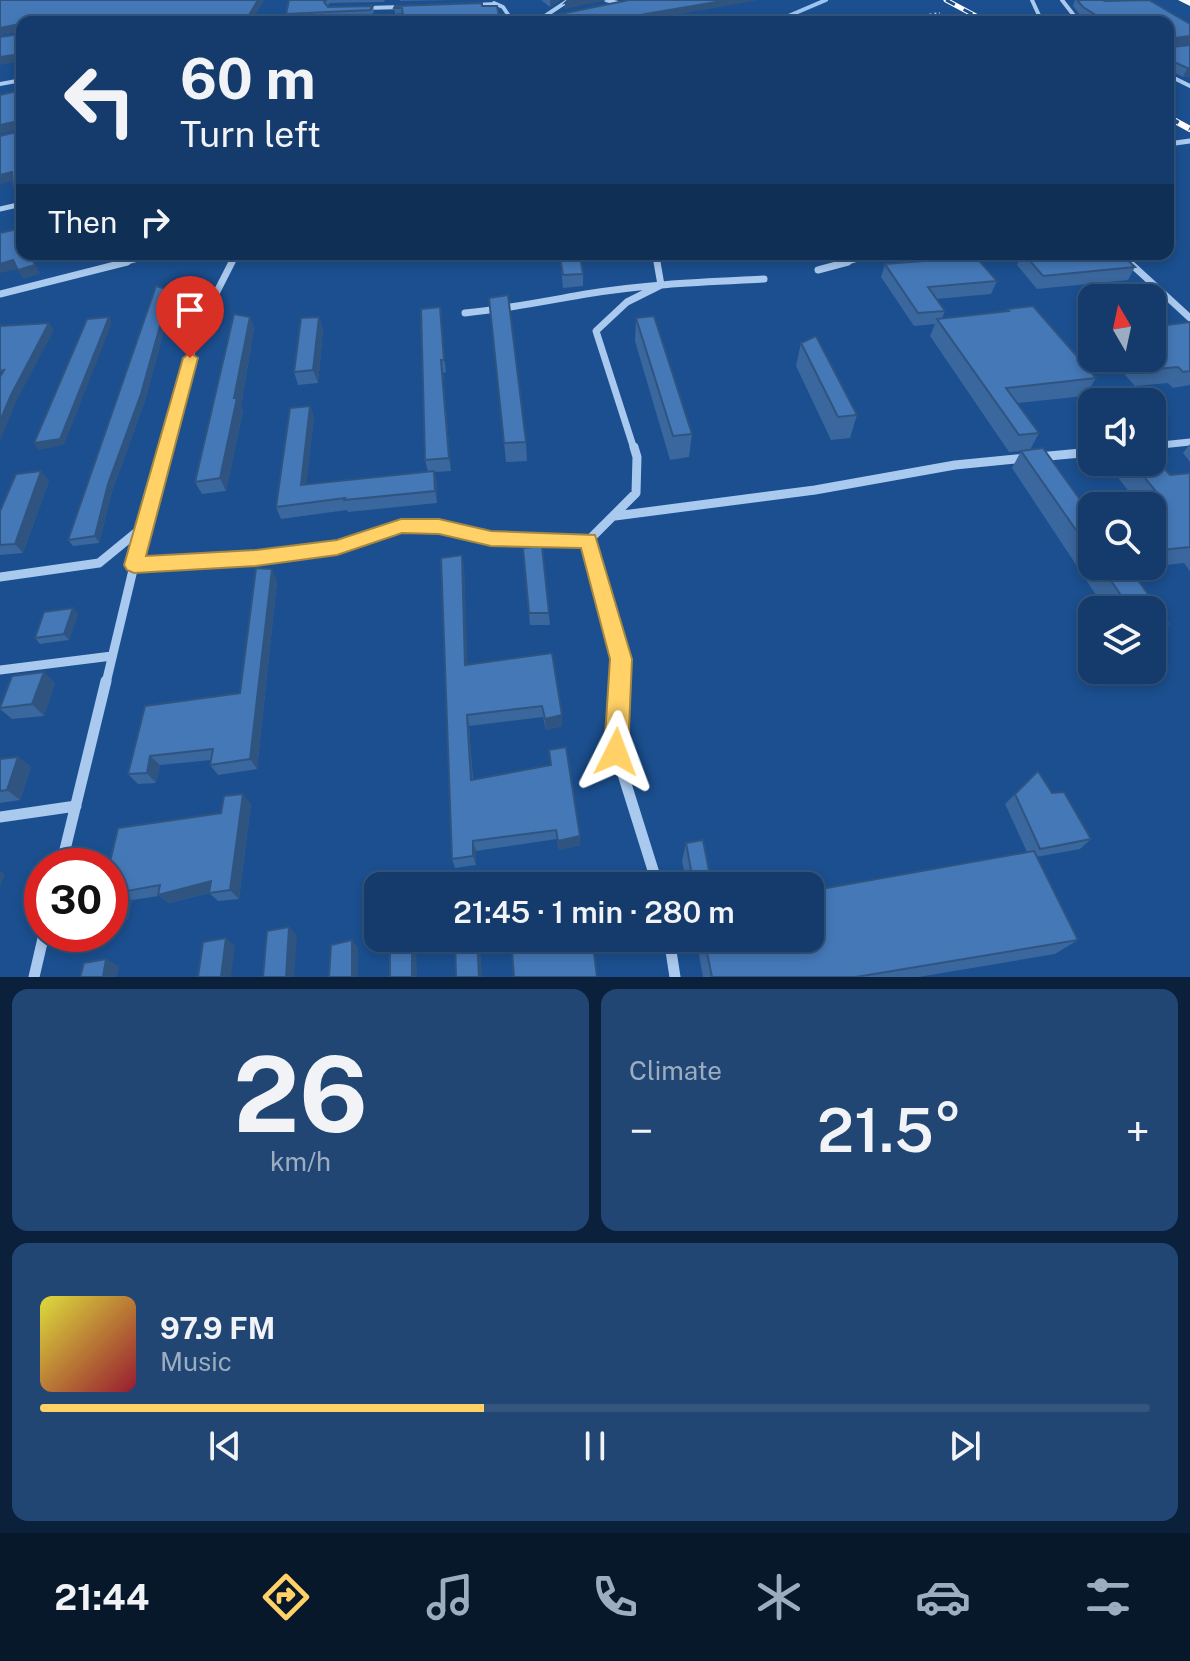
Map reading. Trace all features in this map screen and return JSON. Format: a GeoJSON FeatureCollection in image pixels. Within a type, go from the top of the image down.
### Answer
{"type":"FeatureCollection","features":[{"type":"Feature","properties":{"kind":"highway"},"geometry":{"type":"LineString","coordinates":[[1183,0],[1190,3]]}},
{"type":"Feature","properties":{"kind":"street"},"geometry":{"type":"LineString","coordinates":[[486,0],[503,7],[509,16]]}},
{"type":"Feature","properties":{"kind":"street"},"geometry":{"type":"LineString","coordinates":[[545,16],[569,0]]}},
{"type":"Feature","properties":{"kind":"street"},"geometry":{"type":"LineString","coordinates":[[606,3],[632,0]]}},
{"type":"Feature","properties":{"kind":"street"},"geometry":{"type":"LineString","coordinates":[[1062,0],[1074,16]]}},
{"type":"Feature","properties":{"kind":"street"},"geometry":{"type":"LineString","coordinates":[[460,6],[496,4]]}},
{"type":"Feature","properties":{"kind":"street"},"geometry":{"type":"LineString","coordinates":[[360,8],[404,7]]}},
{"type":"Feature","properties":{"kind":"street"},"geometry":{"type":"LineString","coordinates":[[0,294],[133,260]]}},
{"type":"Feature","properties":{"kind":"street"},"geometry":{"type":"LineString","coordinates":[[66,848],[143,527],[198,329],[233,260]]}},
{"type":"Feature","properties":{"kind":"street"},"geometry":{"type":"LineString","coordinates":[[657,260],[661,285]]}},
{"type":"Feature","properties":{"kind":"street"},"geometry":{"type":"LineString","coordinates":[[818,270],[853,260]]}},
{"type":"Feature","properties":{"kind":"street"},"geometry":{"type":"LineString","coordinates":[[1127,260],[1190,318]]}},
{"type":"Feature","properties":{"kind":"street"},"geometry":{"type":"LineString","coordinates":[[465,313],[531,306],[587,294],[661,285],[764,279]]}},
{"type":"Feature","properties":{"kind":"street"},"geometry":{"type":"LineString","coordinates":[[134,565],[256,558],[337,548],[401,526],[439,527],[491,538],[588,541],[636,493],[637,457],[596,331],[627,302],[661,285]]}},
{"type":"Feature","properties":{"kind":"street"},"geometry":{"type":"LineString","coordinates":[[1166,445],[1190,442]]}},
{"type":"Feature","properties":{"kind":"street"},"geometry":{"type":"LineString","coordinates":[[614,516],[815,490],[955,465],[1078,453]]}},
{"type":"Feature","properties":{"kind":"street"},"geometry":{"type":"LineString","coordinates":[[0,577],[99,563],[143,527]]}},
{"type":"Feature","properties":{"kind":"street"},"geometry":{"type":"LineString","coordinates":[[588,541],[621,659],[616,752],[654,872]]}},
{"type":"Feature","properties":{"kind":"street"},"geometry":{"type":"LineString","coordinates":[[0,670],[112,656]]}},
{"type":"Feature","properties":{"kind":"street"},"geometry":{"type":"LineString","coordinates":[[0,817],[76,806]]}},
{"type":"Feature","properties":{"kind":"street"},"geometry":{"type":"LineString","coordinates":[[34,977],[40,952]]}},
{"type":"Feature","properties":{"kind":"street"},"geometry":{"type":"LineString","coordinates":[[671,952],[675,977]]}},
{"type":"Feature","properties":{"kind":"path"},"geometry":{"type":"LineString","coordinates":[[920,16],[940,13]]}},
{"type":"Feature","properties":{"kind":"building"},"geometry":{"type":"Polygon","coordinates":[[[0,0],[258,0],[249,15],[241,16],[16,16],[16,25],[0,28],[0,0]]]}},
{"type":"Feature","properties":{"kind":"building"},"geometry":{"type":"Polygon","coordinates":[[[289,0],[326,0],[324,2],[328,7],[373,6],[370,10],[286,14],[289,0]]]}},
{"type":"Feature","properties":{"kind":"building"},"geometry":{"type":"Polygon","coordinates":[[[629,0],[728,0],[646,14],[651,16],[551,16],[629,0]]]}},
{"type":"Feature","properties":{"kind":"building"},"geometry":{"type":"Polygon","coordinates":[[[1077,0],[1149,0],[1190,24],[1190,36],[1174,38],[1174,16],[1097,16],[1077,0]]]}},
{"type":"Feature","properties":{"kind":"building"},"geometry":{"type":"Polygon","coordinates":[[[482,3],[482,6],[497,6],[499,16],[403,16],[402,8],[395,6],[482,3]]]}},
{"type":"Feature","properties":{"kind":"building"},"geometry":{"type":"Polygon","coordinates":[[[16,35],[16,63],[13,55],[0,57],[0,37],[16,35]]]}},
{"type":"Feature","properties":{"kind":"building"},"geometry":{"type":"Polygon","coordinates":[[[1190,45],[1190,68],[1174,62],[1174,47],[1190,45]]]}},
{"type":"Feature","properties":{"kind":"building"},"geometry":{"type":"Polygon","coordinates":[[[16,91],[16,121],[0,125],[0,95],[16,91]]]}},
{"type":"Feature","properties":{"kind":"building"},"geometry":{"type":"Polygon","coordinates":[[[16,132],[16,185],[13,186],[12,172],[0,175],[0,136],[16,132]]]}},
{"type":"Feature","properties":{"kind":"building"},"geometry":{"type":"Polygon","coordinates":[[[16,229],[16,260],[33,260],[35,265],[18,270],[13,260],[0,264],[0,233],[16,229]]]}},
{"type":"Feature","properties":{"kind":"building"},"geometry":{"type":"Polygon","coordinates":[[[560,260],[581,260],[583,274],[563,275],[560,260]]]}},
{"type":"Feature","properties":{"kind":"building"},"geometry":{"type":"Polygon","coordinates":[[[979,260],[997,281],[928,287],[945,311],[918,313],[885,264],[979,260]]]}},
{"type":"Feature","properties":{"kind":"building"},"geometry":{"type":"Polygon","coordinates":[[[1029,260],[1127,260],[1135,267],[1043,276],[1029,260]]]}},
{"type":"Feature","properties":{"kind":"building"},"geometry":{"type":"Polygon","coordinates":[[[156,286],[170,290],[141,394],[108,484],[95,536],[68,540],[156,286]]]}},
{"type":"Feature","properties":{"kind":"building"},"geometry":{"type":"Polygon","coordinates":[[[508,295],[526,442],[504,443],[489,298],[508,295]]]}},
{"type":"Feature","properties":{"kind":"building"},"geometry":{"type":"Polygon","coordinates":[[[1033,306],[1078,357],[1078,372],[1091,372],[1096,378],[1006,388],[1039,433],[1019,435],[937,319],[1009,311],[1007,309],[1033,306]]]}},
{"type":"Feature","properties":{"kind":"building"},"geometry":{"type":"Polygon","coordinates":[[[440,307],[449,458],[425,460],[421,309],[440,307]]]}},
{"type":"Feature","properties":{"kind":"building"},"geometry":{"type":"Polygon","coordinates":[[[234,314],[250,317],[220,478],[195,482],[234,314]]]}},
{"type":"Feature","properties":{"kind":"building"},"geometry":{"type":"Polygon","coordinates":[[[654,316],[692,434],[673,436],[636,318],[654,316]]]}},
{"type":"Feature","properties":{"kind":"building"},"geometry":{"type":"Polygon","coordinates":[[[109,317],[60,439],[34,443],[87,319],[109,317]]]}},
{"type":"Feature","properties":{"kind":"building"},"geometry":{"type":"Polygon","coordinates":[[[319,317],[313,370],[294,372],[301,318],[319,317]]]}},
{"type":"Feature","properties":{"kind":"building"},"geometry":{"type":"Polygon","coordinates":[[[1190,322],[1190,371],[1183,372],[1178,367],[1166,368],[1166,325],[1190,322]]]}},
{"type":"Feature","properties":{"kind":"building"},"geometry":{"type":"Polygon","coordinates":[[[49,323],[0,421],[0,377],[4,370],[0,371],[0,326],[49,323]]]}},
{"type":"Feature","properties":{"kind":"building"},"geometry":{"type":"Polygon","coordinates":[[[816,336],[857,415],[838,417],[801,343],[816,336]]]}},
{"type":"Feature","properties":{"kind":"building"},"geometry":{"type":"Polygon","coordinates":[[[310,406],[301,485],[434,471],[435,491],[276,507],[290,408],[310,406]]]}},
{"type":"Feature","properties":{"kind":"building"},"geometry":{"type":"Polygon","coordinates":[[[1043,448],[1078,497],[1078,533],[1021,451],[1043,448]]]}},
{"type":"Feature","properties":{"kind":"building"},"geometry":{"type":"Polygon","coordinates":[[[1166,470],[1170,475],[1190,473],[1190,547],[1166,550],[1166,492],[1156,492],[1143,476],[1166,476],[1166,470]]]}},
{"type":"Feature","properties":{"kind":"building"},"geometry":{"type":"Polygon","coordinates":[[[41,471],[15,544],[0,545],[0,511],[16,474],[41,471]]]}},
{"type":"Feature","properties":{"kind":"building"},"geometry":{"type":"Polygon","coordinates":[[[542,546],[549,613],[529,613],[523,548],[542,546]]]}},
{"type":"Feature","properties":{"kind":"building"},"geometry":{"type":"Polygon","coordinates":[[[462,555],[465,665],[552,653],[562,715],[545,719],[542,706],[467,715],[471,780],[551,765],[549,750],[566,747],[580,836],[558,841],[556,830],[473,841],[473,856],[452,859],[441,558],[462,555]]]}},
{"type":"Feature","properties":{"kind":"building"},"geometry":{"type":"Polygon","coordinates":[[[256,568],[272,569],[250,759],[210,765],[213,749],[150,756],[147,773],[128,774],[145,706],[240,693],[256,568]]]}},
{"type":"Feature","properties":{"kind":"building"},"geometry":{"type":"Polygon","coordinates":[[[1111,580],[1138,580],[1149,596],[1121,596],[1111,580]]]}},
{"type":"Feature","properties":{"kind":"building"},"geometry":{"type":"Polygon","coordinates":[[[73,608],[64,634],[35,638],[44,612],[73,608]]]}},
{"type":"Feature","properties":{"kind":"building"},"geometry":{"type":"Polygon","coordinates":[[[44,672],[32,704],[0,708],[12,676],[44,672]]]}},
{"type":"Feature","properties":{"kind":"building"},"geometry":{"type":"Polygon","coordinates":[[[18,757],[7,790],[0,791],[0,759],[18,757]]]}},
{"type":"Feature","properties":{"kind":"building"},"geometry":{"type":"Polygon","coordinates":[[[1038,771],[1052,793],[1064,792],[1091,839],[1040,849],[1015,794],[1038,771]]]}},
{"type":"Feature","properties":{"kind":"building"},"geometry":{"type":"Polygon","coordinates":[[[243,794],[230,890],[209,893],[211,881],[158,895],[160,885],[128,891],[128,848],[113,848],[118,828],[221,813],[224,796],[243,794]]]}},
{"type":"Feature","properties":{"kind":"building"},"geometry":{"type":"Polygon","coordinates":[[[703,840],[709,872],[691,872],[686,843],[703,840]]]}},
{"type":"Feature","properties":{"kind":"building"},"geometry":{"type":"Polygon","coordinates":[[[1034,851],[1078,940],[856,977],[712,977],[707,952],[824,952],[824,888],[1034,851]]]}},
{"type":"Feature","properties":{"kind":"building"},"geometry":{"type":"Polygon","coordinates":[[[289,927],[286,977],[263,977],[267,931],[289,927]]]}},
{"type":"Feature","properties":{"kind":"building"},"geometry":{"type":"Polygon","coordinates":[[[226,938],[221,977],[198,977],[203,942],[226,938]]]}},
{"type":"Feature","properties":{"kind":"building"},"geometry":{"type":"Polygon","coordinates":[[[352,940],[352,977],[329,977],[331,945],[352,940]]]}},
{"type":"Feature","properties":{"kind":"building"},"geometry":{"type":"Polygon","coordinates":[[[390,952],[412,952],[412,977],[390,977],[390,952]]]}},
{"type":"Feature","properties":{"kind":"building"},"geometry":{"type":"Polygon","coordinates":[[[455,952],[478,952],[479,977],[456,977],[455,952]]]}},
{"type":"Feature","properties":{"kind":"building"},"geometry":{"type":"Polygon","coordinates":[[[512,952],[594,952],[597,977],[514,977],[512,952]]]}},
{"type":"Feature","properties":{"kind":"building"},"geometry":{"type":"Polygon","coordinates":[[[106,959],[103,977],[80,977],[84,963],[106,959]]]}},
{"type":"Feature","properties":{"kind":"waterway"},"geometry":{"type":"LineString","coordinates":[[788,16],[826,0]]}},
{"type":"Feature","properties":{"kind":"railway"},"geometry":{"type":"LineString","coordinates":[[946,0],[976,16]]}},
{"type":"Feature","properties":{"kind":"railway"},"geometry":{"type":"LineString","coordinates":[[1174,120],[1190,129]]}},
{"type":"Feature","properties":{"kind":"route"},"geometry":{"type":"LineString","coordinates":[[190,358],[134,565],[256,558],[337,548],[401,526],[439,527],[491,538],[588,541],[621,659],[616,752]]}}]}
